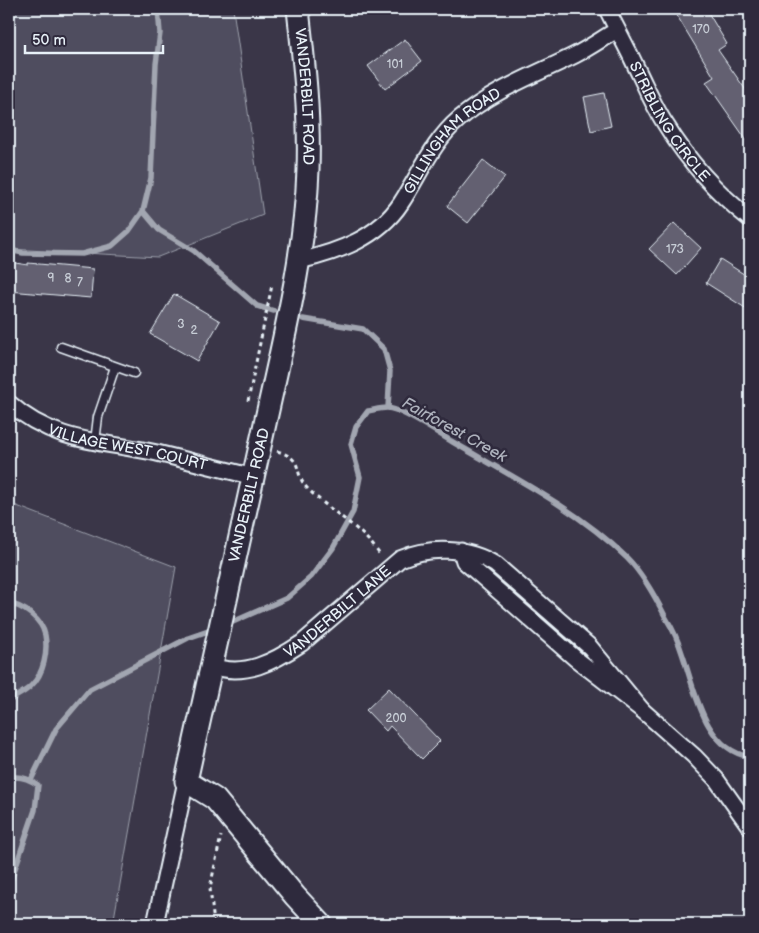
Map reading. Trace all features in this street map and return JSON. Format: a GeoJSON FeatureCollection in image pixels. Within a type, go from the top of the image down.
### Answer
{"type":"FeatureCollection","features":[{"type":"Feature","properties":{"kind":"street","name":"VANDERBILT ROAD"},"geometry":{"type":"LineString","coordinates":[[186,781],[254,477],[299,261],[308,171],[309,128],[307,86],[298,9]]}},
{"type":"Feature","properties":{"kind":"street","name":"STRIBLING CIRCLE"},"geometry":{"type":"LineString","coordinates":[[606,9],[654,104],[683,151],[733,206],[750,219]]}},
{"type":"Feature","properties":{"kind":"street","name":"GILLINGHAM ROAD"},"geometry":{"type":"LineString","coordinates":[[299,261],[345,248],[367,236],[386,221],[401,204],[436,144],[457,120],[483,100],[576,54],[617,30]]}},
{"type":"Feature","properties":{"kind":"street","name":"VILLAGE WEST COURT"},"geometry":{"type":"LineString","coordinates":[[9,402],[34,422],[62,435],[156,453],[254,477]]}},
{"type":"Feature","properties":{"kind":"street","name":"VANDERBILT LANE"},"geometry":{"type":"LineString","coordinates":[[211,663],[229,671],[262,665],[289,652],[326,624],[400,559],[418,552],[432,550],[461,551],[464,561],[568,652],[642,710],[694,756],[711,773],[736,805],[750,827]]}},
{"type":"Feature","properties":{"kind":"street"},"geometry":{"type":"LineString","coordinates":[[155,924],[186,781],[215,798],[295,896],[321,924]]}},
{"type":"Feature","properties":{"kind":"lane"},"geometry":{"type":"LineString","coordinates":[[61,347],[134,374]]}},
{"type":"Feature","properties":{"kind":"lane"},"geometry":{"type":"LineString","coordinates":[[95,442],[98,417],[115,367]]}},
{"type":"Feature","properties":{"kind":"path"},"geometry":{"type":"LineString","coordinates":[[262,335],[272,285]]}},
{"type":"Feature","properties":{"kind":"path"},"geometry":{"type":"LineString","coordinates":[[274,450],[290,455],[297,463],[300,477],[307,489],[364,534],[373,544],[389,569]]}},
{"type":"Feature","properties":{"kind":"path"},"geometry":{"type":"LineString","coordinates":[[214,924],[210,888],[222,834]]}},
{"type":"Feature","properties":{"kind":"shaded area"},"geometry":{"type":"Polygon","coordinates":[[[9,9],[233,9],[263,215],[158,257],[9,249],[9,9]]]}},
{"type":"Feature","properties":{"kind":"shaded area"},"geometry":{"type":"Polygon","coordinates":[[[9,503],[176,567],[113,924],[9,924],[9,503]]]}},
{"type":"Feature","properties":{"kind":"building"},"geometry":{"type":"Polygon","coordinates":[[[673,9],[706,9],[727,44],[718,50],[750,96],[750,145],[706,82],[714,77],[673,9]]]}},
{"type":"Feature","properties":{"kind":"building"},"geometry":{"type":"Polygon","coordinates":[[[405,39],[422,61],[385,89],[368,66],[405,39]]]}},
{"type":"Feature","properties":{"kind":"building"},"geometry":{"type":"Polygon","coordinates":[[[604,93],[611,126],[591,131],[584,97],[604,93]]]}},
{"type":"Feature","properties":{"kind":"building"},"geometry":{"type":"Polygon","coordinates":[[[483,160],[505,177],[468,223],[447,206],[483,160]]]}},
{"type":"Feature","properties":{"kind":"building"},"geometry":{"type":"Polygon","coordinates":[[[674,223],[701,248],[677,275],[649,249],[674,223]]]}},
{"type":"Feature","properties":{"kind":"building"},"geometry":{"type":"Polygon","coordinates":[[[720,259],[750,278],[750,311],[706,283],[720,259]]]}},
{"type":"Feature","properties":{"kind":"building"},"geometry":{"type":"Polygon","coordinates":[[[9,262],[93,269],[91,298],[9,291],[9,262]]]}},
{"type":"Feature","properties":{"kind":"building"},"geometry":{"type":"Polygon","coordinates":[[[174,294],[220,321],[197,361],[150,334],[174,294]]]}},
{"type":"Feature","properties":{"kind":"building"},"geometry":{"type":"Polygon","coordinates":[[[389,688],[440,741],[422,759],[390,726],[386,731],[366,710],[389,688]]]}},
{"type":"Feature","properties":{"kind":"waterway"},"geometry":{"type":"LineString","coordinates":[[9,250],[23,253],[82,254],[112,246],[129,231],[143,211],[151,178],[156,64],[160,33],[158,9]]}},
{"type":"Feature","properties":{"kind":"waterway"},"geometry":{"type":"LineString","coordinates":[[143,211],[159,230],[194,251],[257,306],[274,311]]}},
{"type":"Feature","properties":{"kind":"waterway"},"geometry":{"type":"LineString","coordinates":[[303,319],[363,329],[384,349],[390,371],[388,408]]}},
{"type":"Feature","properties":{"kind":"waterway","name":"Fairforest Creek"},"geometry":{"type":"LineString","coordinates":[[226,625],[287,598],[311,577],[333,548],[353,512],[360,477],[351,444],[356,427],[368,411],[385,408],[393,409],[419,422],[543,494],[587,524],[627,558],[649,586],[673,631],[704,717],[712,731],[722,743],[735,752],[750,757]]}},
{"type":"Feature","properties":{"kind":"waterway"},"geometry":{"type":"LineString","coordinates":[[9,604],[26,610],[36,619],[43,629],[46,648],[42,669],[35,681],[26,690],[9,701]]}},
{"type":"Feature","properties":{"kind":"waterway","name":"Fairforest Creek"},"geometry":{"type":"LineString","coordinates":[[31,780],[56,729],[90,689],[188,638],[214,629]]}},
{"type":"Feature","properties":{"kind":"waterway","name":"Fairforest Creek"},"geometry":{"type":"LineString","coordinates":[[9,778],[24,778],[38,785],[35,810],[9,886],[9,895]]}}]}
